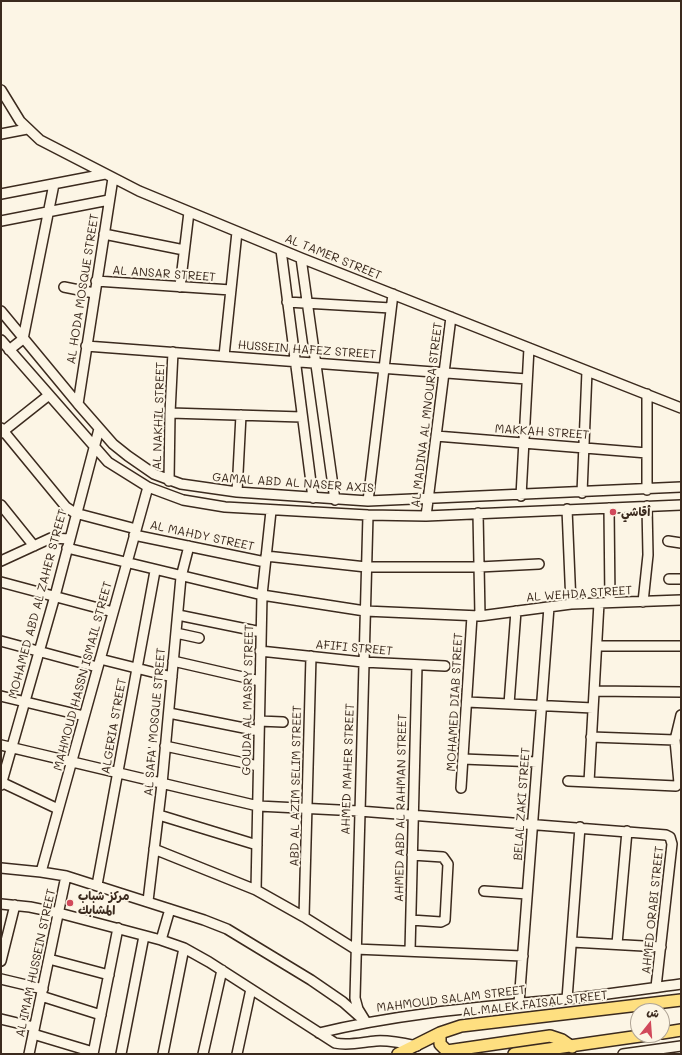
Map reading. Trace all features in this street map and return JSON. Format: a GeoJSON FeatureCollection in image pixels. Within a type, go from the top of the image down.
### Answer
{"type":"FeatureCollection","features":[{"type":"Feature","properties":{"kind":"main road","name":"AL MALEK FAISAL STREET"},"geometry":{"type":"LineString","coordinates":[[398,1054],[417,1046],[440,1033],[462,1026],[681,1000]]}},
{"type":"Feature","properties":{"kind":"main road"},"geometry":{"type":"LineString","coordinates":[[670,1032],[681,1030]]}},
{"type":"Feature","properties":{"kind":"main road"},"geometry":{"type":"LineString","coordinates":[[440,1033],[440,1044],[447,1051],[550,1036],[562,1040],[572,1047]]}},
{"type":"Feature","properties":{"kind":"main road"},"geometry":{"type":"LineString","coordinates":[[514,1054],[630,1038]]}},
{"type":"Feature","properties":{"kind":"street","name":"AL TAMER STREET"},"geometry":{"type":"LineString","coordinates":[[1,90],[20,121],[40,140],[109,176],[189,212],[281,250],[681,408]]}},
{"type":"Feature","properties":{"kind":"street"},"geometry":{"type":"LineString","coordinates":[[1,134],[27,129]]}},
{"type":"Feature","properties":{"kind":"street"},"geometry":{"type":"LineString","coordinates":[[1,194],[109,176]]}},
{"type":"Feature","properties":{"kind":"street","name":"AL HODA MOSQUE STREET"},"geometry":{"type":"LineString","coordinates":[[78,404],[109,200],[109,176]]}},
{"type":"Feature","properties":{"kind":"street"},"geometry":{"type":"LineString","coordinates":[[9,350],[24,339],[54,184]]}},
{"type":"Feature","properties":{"kind":"street"},"geometry":{"type":"LineString","coordinates":[[1,221],[109,200]]}},
{"type":"Feature","properties":{"kind":"street"},"geometry":{"type":"LineString","coordinates":[[180,287],[189,212]]}},
{"type":"Feature","properties":{"kind":"street"},"geometry":{"type":"LineString","coordinates":[[224,356],[237,232]]}},
{"type":"Feature","properties":{"kind":"street"},"geometry":{"type":"LineString","coordinates":[[104,234],[184,250]]}},
{"type":"Feature","properties":{"kind":"street"},"geometry":{"type":"LineString","coordinates":[[281,250],[313,498]]}},
{"type":"Feature","properties":{"kind":"street"},"geometry":{"type":"LineString","coordinates":[[301,258],[336,500]]}},
{"type":"Feature","properties":{"kind":"street","name":"AL ANSAR STREET"},"geometry":{"type":"LineString","coordinates":[[96,281],[231,290]]}},
{"type":"Feature","properties":{"kind":"street"},"geometry":{"type":"LineString","coordinates":[[64,287],[94,293]]}},
{"type":"Feature","properties":{"kind":"street"},"geometry":{"type":"LineString","coordinates":[[368,501],[393,294]]}},
{"type":"Feature","properties":{"kind":"street"},"geometry":{"type":"LineString","coordinates":[[287,302],[391,308]]}},
{"type":"Feature","properties":{"kind":"street","name":"GAMAL ABD AL NASER AXIS"},"geometry":{"type":"LineString","coordinates":[[1,312],[99,428],[128,456],[154,474],[169,481],[196,487],[237,492],[368,501],[521,496],[681,487]]}},
{"type":"Feature","properties":{"kind":"street","name":"AL MADINA AL MNOURA STREET"},"geometry":{"type":"LineString","coordinates":[[426,516],[451,317]]}},
{"type":"Feature","properties":{"kind":"street"},"geometry":{"type":"LineString","coordinates":[[1,340],[48,396],[108,462],[148,487],[166,495],[201,504],[271,511],[426,516],[478,512],[681,505]]}},
{"type":"Feature","properties":{"kind":"street","name":"HUSSEIN HAFEZ STREET"},"geometry":{"type":"LineString","coordinates":[[86,346],[527,379]]}},
{"type":"Feature","properties":{"kind":"street"},"geometry":{"type":"LineString","coordinates":[[521,496],[529,348]]}},
{"type":"Feature","properties":{"kind":"street","name":"AL NAKHIL STREET"},"geometry":{"type":"LineString","coordinates":[[169,481],[173,352]]}},
{"type":"Feature","properties":{"kind":"street"},"geometry":{"type":"LineString","coordinates":[[582,493],[587,371]]}},
{"type":"Feature","properties":{"kind":"street"},"geometry":{"type":"LineString","coordinates":[[646,394],[647,490]]}},
{"type":"Feature","properties":{"kind":"street"},"geometry":{"type":"LineString","coordinates":[[48,396],[2,430],[66,507],[75,513]]}},
{"type":"Feature","properties":{"kind":"street"},"geometry":{"type":"LineString","coordinates":[[170,413],[302,417]]}},
{"type":"Feature","properties":{"kind":"street"},"geometry":{"type":"LineString","coordinates":[[237,492],[241,415]]}},
{"type":"Feature","properties":{"kind":"street","name":"MOHAMED ABD AL ZAHER STREET"},"geometry":{"type":"LineString","coordinates":[[1,783],[55,596],[75,513],[99,428]]}},
{"type":"Feature","properties":{"kind":"street","name":"MAKKAH STREET"},"geometry":{"type":"LineString","coordinates":[[436,436],[646,453]]}},
{"type":"Feature","properties":{"kind":"street","name":"MAHMOUD HASSN ISMAIL STREET"},"geometry":{"type":"LineString","coordinates":[[42,872],[98,663],[148,487]]}},
{"type":"Feature","properties":{"kind":"street"},"geometry":{"type":"LineString","coordinates":[[1,505],[34,546]]}},
{"type":"Feature","properties":{"kind":"street"},"geometry":{"type":"LineString","coordinates":[[643,602],[648,554],[647,506]]}},
{"type":"Feature","properties":{"kind":"street"},"geometry":{"type":"LineString","coordinates":[[609,508],[610,602]]}},
{"type":"Feature","properties":{"kind":"street"},"geometry":{"type":"LineString","coordinates":[[567,509],[571,604]]}},
{"type":"Feature","properties":{"kind":"street","name":"GOUDA AL MASRY STREET"},"geometry":{"type":"LineString","coordinates":[[256,890],[262,595],[271,511]]}},
{"type":"Feature","properties":{"kind":"street","name":"MOHAMED DIAB STREET"},"geometry":{"type":"LineString","coordinates":[[462,788],[467,702],[476,616],[479,567],[478,512]]}},
{"type":"Feature","properties":{"kind":"street","name":"AL MAHDY STREET"},"geometry":{"type":"LineString","coordinates":[[75,513],[135,532],[189,546],[266,559],[366,567],[479,567],[539,564]]}},
{"type":"Feature","properties":{"kind":"street","name":"AHMED MAHER STREET"},"geometry":{"type":"LineString","coordinates":[[366,1022],[358,1009],[355,998],[355,949],[368,515]]}},
{"type":"Feature","properties":{"kind":"street","name":"AL WEHDA STREET"},"geometry":{"type":"LineString","coordinates":[[1,561],[51,538],[126,564],[155,571],[262,595],[365,611],[476,616],[571,604],[681,600]]}},
{"type":"Feature","properties":{"kind":"street"},"geometry":{"type":"LineString","coordinates":[[668,541],[681,542]]}},
{"type":"Feature","properties":{"kind":"street","name":"AL SAFA' MOSQUE STREET"},"geometry":{"type":"LineString","coordinates":[[148,901],[166,746],[181,577],[189,546]]}},
{"type":"Feature","properties":{"kind":"street","name":"ALGERIA STREET"},"geometry":{"type":"LineString","coordinates":[[97,885],[155,571]]}},
{"type":"Feature","properties":{"kind":"street"},"geometry":{"type":"LineString","coordinates":[[669,579],[681,579]]}},
{"type":"Feature","properties":{"kind":"street"},"geometry":{"type":"LineString","coordinates":[[1,582],[113,612]]}},
{"type":"Feature","properties":{"kind":"street"},"geometry":{"type":"LineString","coordinates":[[589,782],[599,602]]}},
{"type":"Feature","properties":{"kind":"street","name":"BELAL ZAKI STREET"},"geometry":{"type":"LineString","coordinates":[[519,1003],[549,607]]}},
{"type":"Feature","properties":{"kind":"street"},"geometry":{"type":"LineString","coordinates":[[509,704],[516,611]]}},
{"type":"Feature","properties":{"kind":"street"},"geometry":{"type":"LineString","coordinates":[[178,615],[261,632]]}},
{"type":"Feature","properties":{"kind":"street"},"geometry":{"type":"LineString","coordinates":[[176,633],[199,638]]}},
{"type":"Feature","properties":{"kind":"street"},"geometry":{"type":"LineString","coordinates":[[1,641],[39,652],[98,663],[137,668],[172,677]]}},
{"type":"Feature","properties":{"kind":"street"},"geometry":{"type":"LineString","coordinates":[[597,646],[681,646]]}},
{"type":"Feature","properties":{"kind":"street","name":"AFIFI STREET"},"geometry":{"type":"LineString","coordinates":[[260,651],[363,662],[445,666]]}},
{"type":"Feature","properties":{"kind":"street","name":"ABD AL AZIM SELIM STREET"},"geometry":{"type":"LineString","coordinates":[[304,917],[311,656]]}},
{"type":"Feature","properties":{"kind":"street"},"geometry":{"type":"LineString","coordinates":[[173,661],[260,681]]}},
{"type":"Feature","properties":{"kind":"street","name":"AHMED ABD AL RAHMAN STREET"},"geometry":{"type":"LineString","coordinates":[[410,951],[416,665]]}},
{"type":"Feature","properties":{"kind":"street"},"geometry":{"type":"LineString","coordinates":[[594,691],[681,692]]}},
{"type":"Feature","properties":{"kind":"street"},"geometry":{"type":"LineString","coordinates":[[1,696],[84,716]]}},
{"type":"Feature","properties":{"kind":"street"},"geometry":{"type":"LineString","coordinates":[[467,702],[593,708]]}},
{"type":"Feature","properties":{"kind":"street"},"geometry":{"type":"LineString","coordinates":[[169,712],[259,731]]}},
{"type":"Feature","properties":{"kind":"street"},"geometry":{"type":"LineString","coordinates":[[568,781],[675,787],[679,783],[675,740],[681,715]]}},
{"type":"Feature","properties":{"kind":"street"},"geometry":{"type":"LineString","coordinates":[[259,721],[283,722]]}},
{"type":"Feature","properties":{"kind":"street"},"geometry":{"type":"LineString","coordinates":[[591,738],[675,740]]}},
{"type":"Feature","properties":{"kind":"street"},"geometry":{"type":"LineString","coordinates":[[1,745],[258,806],[359,811],[627,831],[617,944]]}},
{"type":"Feature","properties":{"kind":"street"},"geometry":{"type":"LineString","coordinates":[[166,746],[258,766]]}},
{"type":"Feature","properties":{"kind":"street"},"geometry":{"type":"LineString","coordinates":[[463,759],[537,762]]}},
{"type":"Feature","properties":{"kind":"street"},"geometry":{"type":"LineString","coordinates":[[1,783],[58,809]]}},
{"type":"Feature","properties":{"kind":"street"},"geometry":{"type":"LineString","coordinates":[[158,815],[257,845]]}},
{"type":"Feature","properties":{"kind":"street"},"geometry":{"type":"LineString","coordinates":[[567,998],[580,827]]}},
{"type":"Feature","properties":{"kind":"street","name":"AHMED ORABI STREET"},"geometry":{"type":"LineString","coordinates":[[627,831],[666,835],[670,837],[672,844],[656,987]]}},
{"type":"Feature","properties":{"kind":"street"},"geometry":{"type":"LineString","coordinates":[[154,849],[256,890],[304,917],[355,949],[522,956]]}},
{"type":"Feature","properties":{"kind":"street"},"geometry":{"type":"LineString","coordinates":[[411,920],[441,922],[445,920],[448,864],[443,857],[412,855]]}},
{"type":"Feature","properties":{"kind":"street"},"geometry":{"type":"LineString","coordinates":[[1,868],[66,876],[170,908],[227,929],[255,945],[343,1002],[366,1022]]}},
{"type":"Feature","properties":{"kind":"street","name":"AL IMAM HUSSEIN STREET"},"geometry":{"type":"LineString","coordinates":[[29,1054],[66,876]]}},
{"type":"Feature","properties":{"kind":"street"},"geometry":{"type":"LineString","coordinates":[[484,891],[527,894]]}},
{"type":"Feature","properties":{"kind":"street"},"geometry":{"type":"LineString","coordinates":[[1,904],[59,913],[161,940],[184,948],[222,970],[330,1040],[340,1044],[377,1041],[400,1042],[417,1046]]}},
{"type":"Feature","properties":{"kind":"street"},"geometry":{"type":"LineString","coordinates":[[1,961],[15,905]]}},
{"type":"Feature","properties":{"kind":"street"},"geometry":{"type":"LineString","coordinates":[[161,940],[170,908]]}},
{"type":"Feature","properties":{"kind":"street"},"geometry":{"type":"LineString","coordinates":[[1,1020],[93,1053],[118,928]]}},
{"type":"Feature","properties":{"kind":"street"},"geometry":{"type":"LineString","coordinates":[[121,1054],[144,936]]}},
{"type":"Feature","properties":{"kind":"street"},"geometry":{"type":"LineString","coordinates":[[572,942],[661,947]]}},
{"type":"Feature","properties":{"kind":"street"},"geometry":{"type":"LineString","coordinates":[[163,1054],[184,948]]}},
{"type":"Feature","properties":{"kind":"street"},"geometry":{"type":"LineString","coordinates":[[49,958],[109,975]]}},
{"type":"Feature","properties":{"kind":"street"},"geometry":{"type":"LineString","coordinates":[[203,1054],[222,970]]}},
{"type":"Feature","properties":{"kind":"street"},"geometry":{"type":"LineString","coordinates":[[1,979],[42,992],[101,1015]]}},
{"type":"Feature","properties":{"kind":"street","name":"MAHMOUD SALAM STREET"},"geometry":{"type":"LineString","coordinates":[[319,1033],[366,1022],[408,1015],[681,984]]}},
{"type":"Feature","properties":{"kind":"street"},"geometry":{"type":"LineString","coordinates":[[237,1054],[251,989]]}},
{"type":"Feature","properties":{"kind":"street"},"geometry":{"type":"LineString","coordinates":[[623,1054],[658,1052],[681,1046]]}},
{"type":"Feature","properties":{"kind":"place","name":"أقاشي"},"geometry":{"type":"Point","coordinates":[613,512]}},
{"type":"Feature","properties":{"kind":"place","name":"مركز شباب المشابك"},"geometry":{"type":"Point","coordinates":[70,903]}}]}
